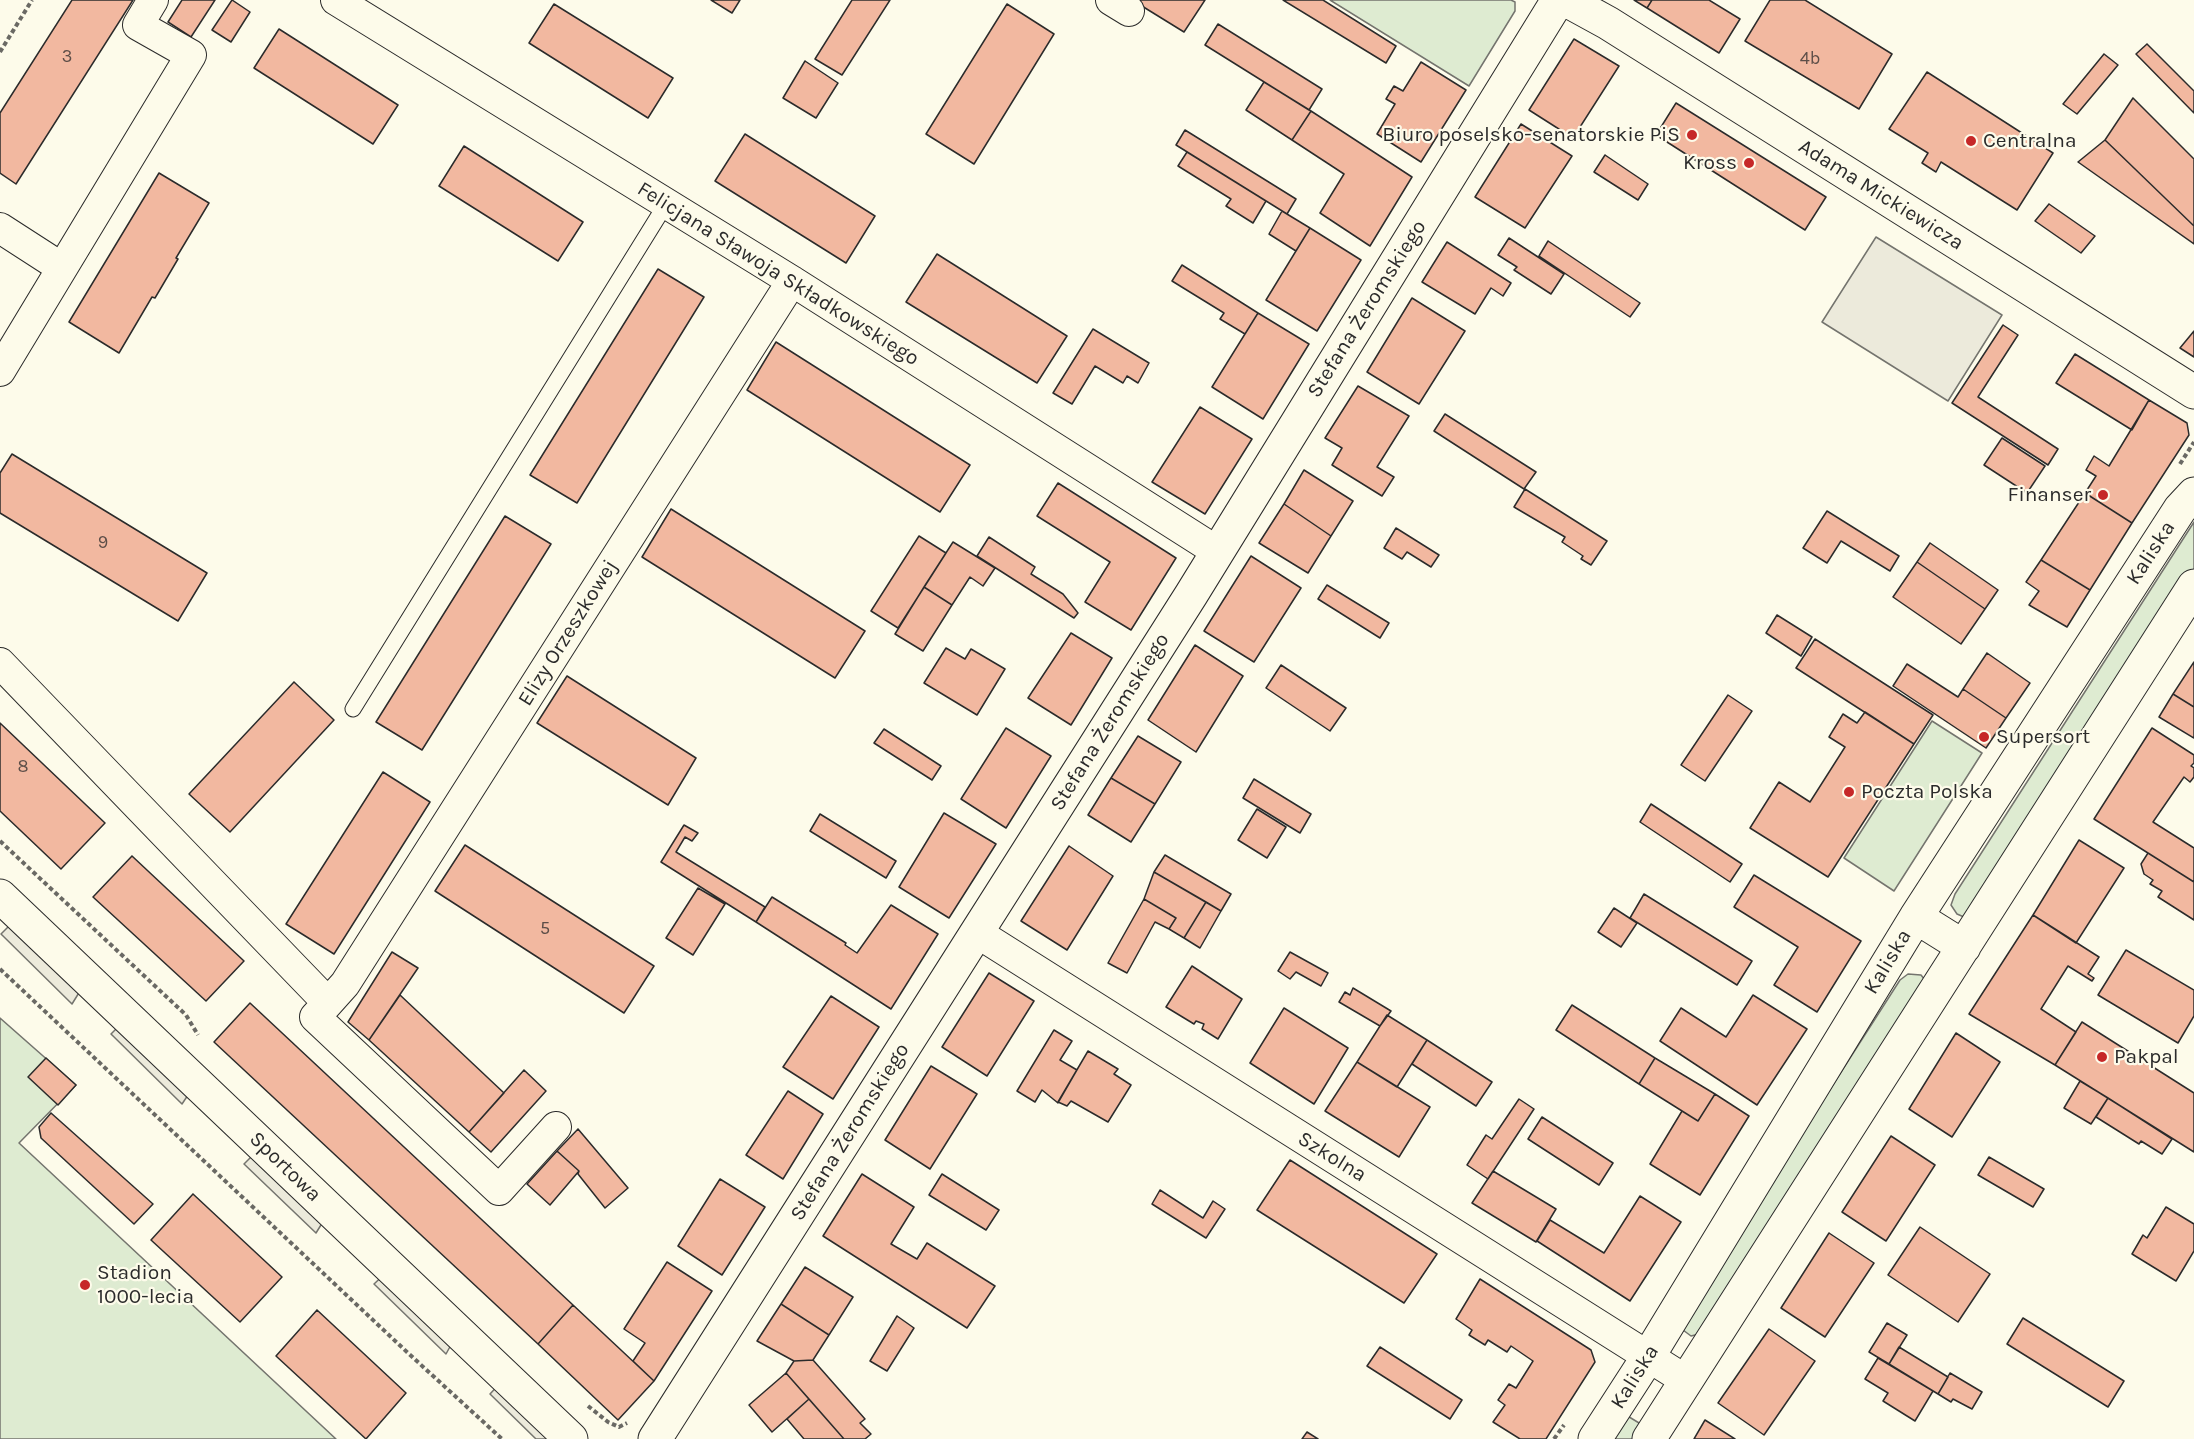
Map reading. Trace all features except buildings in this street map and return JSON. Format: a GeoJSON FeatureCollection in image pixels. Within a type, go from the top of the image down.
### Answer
{"type":"FeatureCollection","features":[{"type":"Feature","properties":{"kind":"street"},"geometry":{"type":"LineString","coordinates":[[0,371],[191,55],[138,25],[153,0]]}},
{"type":"Feature","properties":{"kind":"street","name":"Felicjana Sławoja Składkowskiego"},"geometry":{"type":"LineString","coordinates":[[336,0],[792,281],[1218,552]]}},
{"type":"Feature","properties":{"kind":"street","name":"Stefana Żeromskiego"},"geometry":{"type":"LineString","coordinates":[[644,1429],[976,932],[1218,552],[1558,0]]}},
{"type":"Feature","properties":{"kind":"street","name":"Adama Mickiewicza"},"geometry":{"type":"LineString","coordinates":[[1566,0],[1608,23],[2194,392]]}},
{"type":"Feature","properties":{"kind":"street"},"geometry":{"type":"LineString","coordinates":[[0,228],[62,268]]}},
{"type":"Feature","properties":{"kind":"street","name":"Elizy Orzeszkowej"},"geometry":{"type":"LineString","coordinates":[[556,1127],[499,1190],[315,1017],[337,994],[792,281]]}},
{"type":"Feature","properties":{"kind":"street","name":"Kaliska"},"geometry":{"type":"LineString","coordinates":[[1595,1439],[1648,1357],[1916,916],[2180,509],[2194,494]]}},
{"type":"Feature","properties":{"kind":"street"},"geometry":{"type":"LineString","coordinates":[[1649,1439],[2194,586]]}},
{"type":"Feature","properties":{"kind":"street"},"geometry":{"type":"LineString","coordinates":[[0,663],[337,994]]}},
{"type":"Feature","properties":{"kind":"street","name":"Sportowa"},"geometry":{"type":"LineString","coordinates":[[0,896],[570,1439]]}},
{"type":"Feature","properties":{"kind":"street"},"geometry":{"type":"LineString","coordinates":[[1916,916],[1964,947]]}},
{"type":"Feature","properties":{"kind":"street","name":"Szkolna"},"geometry":{"type":"LineString","coordinates":[[976,932],[1687,1381]]}},
{"type":"Feature","properties":{"kind":"lane"},"geometry":{"type":"LineString","coordinates":[[352,709],[666,204]]}},
{"type":"Feature","properties":{"kind":"path"},"geometry":{"type":"LineString","coordinates":[[0,52],[32,0]]}},
{"type":"Feature","properties":{"kind":"path"},"geometry":{"type":"LineString","coordinates":[[0,841],[186,1015],[198,1036]]}},
{"type":"Feature","properties":{"kind":"path"},"geometry":{"type":"LineString","coordinates":[[0,969],[400,1346],[502,1439]]}},
{"type":"Feature","properties":{"kind":"path"},"geometry":{"type":"LineString","coordinates":[[581,1400],[619,1427],[644,1429]]}},
{"type":"Feature","properties":{"kind":"green space"},"geometry":{"type":"Polygon","coordinates":[[[1330,0],[1511,0],[1515,2],[1515,11],[1469,86],[1330,0]]]}},
{"type":"Feature","properties":{"kind":"green space"},"geometry":{"type":"Polygon","coordinates":[[[2194,522],[2194,572],[1964,917],[1957,914],[1951,905],[1955,894],[2194,522]]]}},
{"type":"Feature","properties":{"kind":"green space"},"geometry":{"type":"Polygon","coordinates":[[[1932,721],[1982,753],[1894,891],[1844,858],[1932,721]]]}},
{"type":"Feature","properties":{"kind":"green space"},"geometry":{"type":"Polygon","coordinates":[[[1908,974],[1921,975],[1925,980],[1699,1334],[1691,1336],[1683,1330],[1686,1314],[1900,980],[1908,974]]]}},
{"type":"Feature","properties":{"kind":"green space","name":"Stadion 1000-lecia"},"geometry":{"type":"Polygon","coordinates":[[[0,1018],[76,1085],[19,1143],[336,1439],[0,1439],[0,1018]]]}},
{"type":"Feature","properties":{"kind":"green space"},"geometry":{"type":"Polygon","coordinates":[[[1621,1412],[1644,1426],[1636,1439],[1604,1439],[1621,1412]]]}},
{"type":"Feature","properties":{"kind":"shaded area"},"geometry":{"type":"Polygon","coordinates":[[[1876,237],[2002,315],[1948,401],[1822,322],[1876,237]]]}},
{"type":"Feature","properties":{"kind":"shaded area"},"geometry":{"type":"Polygon","coordinates":[[[17,918],[85,983],[72,1004],[1,934],[17,918]]]}},
{"type":"Feature","properties":{"kind":"shaded area"},"geometry":{"type":"Polygon","coordinates":[[[127,1018],[196,1083],[182,1104],[111,1034],[127,1018]]]}},
{"type":"Feature","properties":{"kind":"shaded area"},"geometry":{"type":"Polygon","coordinates":[[[261,1147],[329,1212],[316,1233],[244,1164],[261,1147]]]}},
{"type":"Feature","properties":{"kind":"shaded area"},"geometry":{"type":"Polygon","coordinates":[[[391,1268],[458,1332],[446,1354],[374,1284],[391,1268]]]}},
{"type":"Feature","properties":{"kind":"shaded area"},"geometry":{"type":"Polygon","coordinates":[[[506,1377],[571,1439],[536,1439],[490,1394],[506,1377]]]}},
{"type":"Feature","properties":{"kind":"place","name":"Biuro poselsko-senatorskie PiS"},"geometry":{"type":"Point","coordinates":[1692,135]}},
{"type":"Feature","properties":{"kind":"place","name":"Centralna"},"geometry":{"type":"Point","coordinates":[1971,141]}},
{"type":"Feature","properties":{"kind":"place","name":"Kross"},"geometry":{"type":"Point","coordinates":[1749,163]}},
{"type":"Feature","properties":{"kind":"place","name":"Finanser"},"geometry":{"type":"Point","coordinates":[2103,495]}},
{"type":"Feature","properties":{"kind":"place","name":"Supersort"},"geometry":{"type":"Point","coordinates":[1984,737]}},
{"type":"Feature","properties":{"kind":"place","name":"Poczta Polska"},"geometry":{"type":"Point","coordinates":[1849,792]}},
{"type":"Feature","properties":{"kind":"place","name":"Pakpal"},"geometry":{"type":"Point","coordinates":[2102,1057]}},
{"type":"Feature","properties":{"kind":"place","name":"Stadion 1000-lecia"},"geometry":{"type":"Point","coordinates":[85,1285]}}]}
